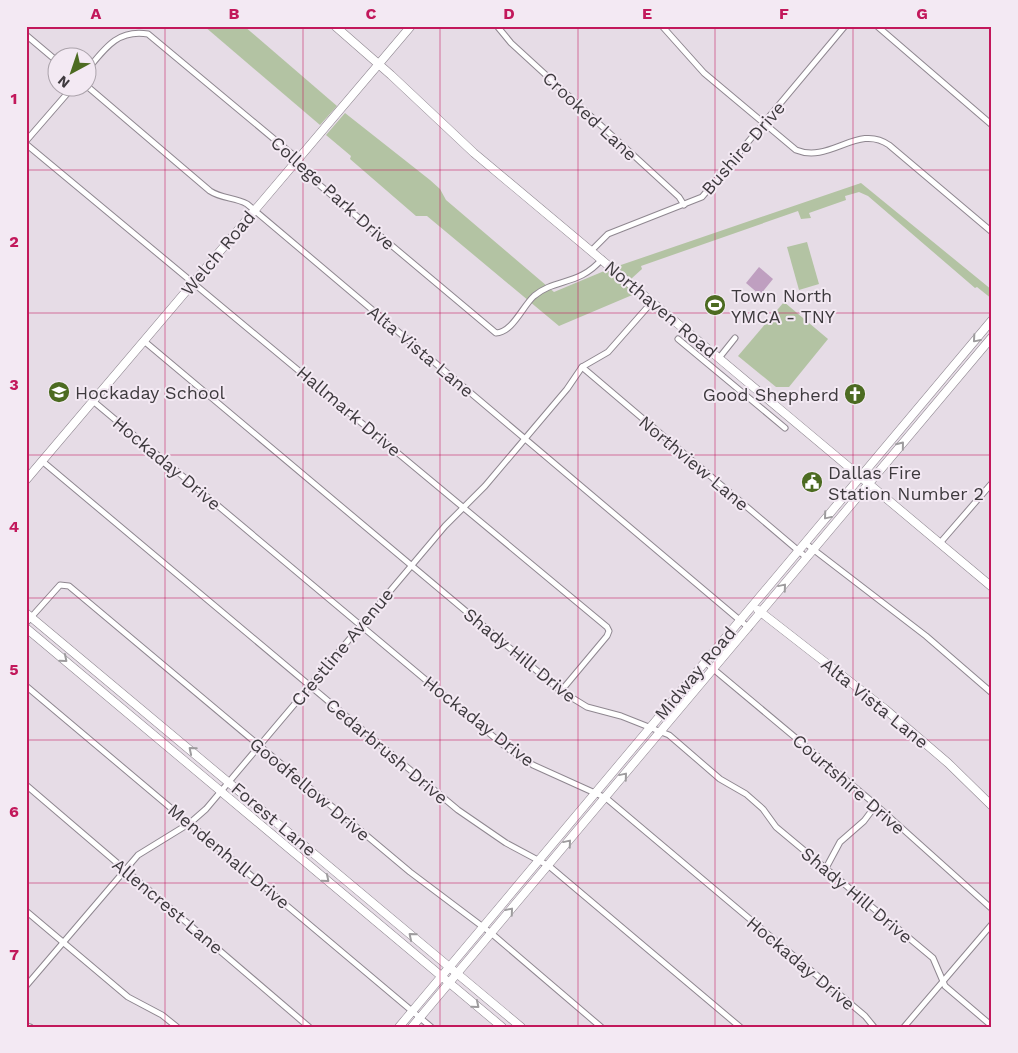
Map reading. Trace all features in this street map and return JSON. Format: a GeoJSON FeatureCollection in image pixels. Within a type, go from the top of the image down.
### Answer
{"type":"FeatureCollection","features":[{"type":"Feature","properties":{"kind":"main road","name":"Northaven Road"},"geometry":{"type":"LineString","coordinates":[[335,26],[378,63],[474,153],[992,587]]}},
{"type":"Feature","properties":{"kind":"main road","name":"Welch Road"},"geometry":{"type":"LineString","coordinates":[[26,480],[410,26]]}},
{"type":"Feature","properties":{"kind":"main road","name":"Midway Road"},"geometry":{"type":"LineString","coordinates":[[399,1027],[992,320]]}},
{"type":"Feature","properties":{"kind":"main road","name":"Midway Road"},"geometry":{"type":"LineString","coordinates":[[412,1027],[992,337]]}},
{"type":"Feature","properties":{"kind":"main road","name":"Alta Vista Lane"},"geometry":{"type":"LineString","coordinates":[[752,606],[885,709],[948,763],[992,806]]}},
{"type":"Feature","properties":{"kind":"main road","name":"Forest Lane"},"geometry":{"type":"LineString","coordinates":[[28,618],[230,781],[521,1027]]}},
{"type":"Feature","properties":{"kind":"main road","name":"Forest Lane"},"geometry":{"type":"LineString","coordinates":[[26,628],[502,1027]]}},
{"type":"Feature","properties":{"kind":"street","name":"Crooked Lane"},"geometry":{"type":"LineString","coordinates":[[497,26],[511,43],[679,197],[684,205]]}},
{"type":"Feature","properties":{"kind":"street"},"geometry":{"type":"LineString","coordinates":[[662,26],[704,73],[796,150],[812,155],[865,138],[883,141],[992,232]]}},
{"type":"Feature","properties":{"kind":"street","name":"Bushire Drive"},"geometry":{"type":"LineString","coordinates":[[591,251],[608,234],[616,230],[702,197],[845,26]]}},
{"type":"Feature","properties":{"kind":"street"},"geometry":{"type":"LineString","coordinates":[[877,26],[992,125]]}},
{"type":"Feature","properties":{"kind":"street","name":"College Park Drive"},"geometry":{"type":"LineString","coordinates":[[98,57],[109,43],[118,37],[136,32],[148,34],[297,159],[310,177],[496,333],[506,330],[542,291],[584,276],[602,259]]}},
{"type":"Feature","properties":{"kind":"street"},"geometry":{"type":"LineString","coordinates":[[26,35],[48,54]]}},
{"type":"Feature","properties":{"kind":"street","name":"Alta Vista Lane"},"geometry":{"type":"LineString","coordinates":[[98,96],[210,191],[224,198],[241,201],[254,210],[749,628]]}},
{"type":"Feature","properties":{"kind":"street"},"geometry":{"type":"LineString","coordinates":[[26,143],[64,98]]}},
{"type":"Feature","properties":{"kind":"street","name":"Hallmark Drive"},"geometry":{"type":"LineString","coordinates":[[26,143],[192,283],[219,302],[608,627],[607,636],[561,691]]}},
{"type":"Feature","properties":{"kind":"street","name":"Crestline Avenue"},"geometry":{"type":"LineString","coordinates":[[26,986],[138,855],[152,844],[190,823],[206,809],[411,566],[568,389],[582,367],[608,352],[652,302]]}},
{"type":"Feature","properties":{"kind":"street"},"geometry":{"type":"LineString","coordinates":[[719,358],[735,338]]}},
{"type":"Feature","properties":{"kind":"street"},"geometry":{"type":"LineString","coordinates":[[678,339],[785,428]]}},
{"type":"Feature","properties":{"kind":"street","name":"Shady Hill Drive"},"geometry":{"type":"LineString","coordinates":[[144,341],[561,691],[587,707],[621,716],[668,735],[727,784],[746,794],[763,809],[776,827],[933,958],[945,986],[992,1026]]}},
{"type":"Feature","properties":{"kind":"street"},"geometry":{"type":"LineString","coordinates":[[694,352],[702,343]]}},
{"type":"Feature","properties":{"kind":"street","name":"Northview Lane"},"geometry":{"type":"LineString","coordinates":[[582,367],[807,558]]}},
{"type":"Feature","properties":{"kind":"street","name":"Hockaday Drive"},"geometry":{"type":"LineString","coordinates":[[93,401],[507,748],[533,765],[606,798],[865,1016],[874,1027]]}},
{"type":"Feature","properties":{"kind":"street"},"geometry":{"type":"LineString","coordinates":[[763,410],[771,401]]}},
{"type":"Feature","properties":{"kind":"street","name":"Cedarbrush Drive"},"geometry":{"type":"LineString","coordinates":[[42,461],[458,810],[506,843],[549,866],[740,1027]]}},
{"type":"Feature","properties":{"kind":"street"},"geometry":{"type":"LineString","coordinates":[[940,543],[992,483]]}},
{"type":"Feature","properties":{"kind":"street"},"geometry":{"type":"LineString","coordinates":[[805,543],[926,636],[992,693]]}},
{"type":"Feature","properties":{"kind":"street","name":"Goodfellow Drive"},"geometry":{"type":"LineString","coordinates":[[28,618],[60,585],[69,586],[410,872],[491,934],[601,1027]]}},
{"type":"Feature","properties":{"kind":"street","name":"Courtshire Drive"},"geometry":{"type":"LineString","coordinates":[[705,662],[876,806],[992,909]]}},
{"type":"Feature","properties":{"kind":"street","name":"Mendenhall Drive"},"geometry":{"type":"LineString","coordinates":[[26,686],[431,1027]]}},
{"type":"Feature","properties":{"kind":"street","name":"Allencrest Lane"},"geometry":{"type":"LineString","coordinates":[[26,785],[309,1027]]}},
{"type":"Feature","properties":{"kind":"street"},"geometry":{"type":"LineString","coordinates":[[826,868],[840,842],[864,821],[876,806]]}},
{"type":"Feature","properties":{"kind":"street"},"geometry":{"type":"LineString","coordinates":[[26,911],[128,998],[162,1015],[177,1027]]}},
{"type":"Feature","properties":{"kind":"street"},"geometry":{"type":"LineString","coordinates":[[904,1027],[992,924]]}},
{"type":"Feature","properties":{"kind":"street"},"geometry":{"type":"LineString","coordinates":[[26,1026],[30,1027]]}},
{"type":"Feature","properties":{"kind":"green space"},"geometry":{"type":"Polygon","coordinates":[[[204,26],[244,26],[337,106],[320,125],[204,26]]]}},
{"type":"Feature","properties":{"kind":"green space"},"geometry":{"type":"Polygon","coordinates":[[[345,113],[430,180],[440,189],[446,200],[554,292],[609,269],[637,293],[559,326],[427,216],[416,216],[350,159],[351,156],[326,135],[345,113]]]}},
{"type":"Feature","properties":{"kind":"green space"},"geometry":{"type":"Polygon","coordinates":[[[861,183],[992,290],[992,299],[977,287],[975,288],[868,196],[859,192],[845,196],[846,200],[809,213],[811,218],[801,219],[798,211],[641,266],[642,269],[631,279],[615,267],[861,183]]]}},
{"type":"Feature","properties":{"kind":"green space"},"geometry":{"type":"Polygon","coordinates":[[[807,242],[819,284],[799,290],[787,247],[807,242]]]}},
{"type":"Feature","properties":{"kind":"green space"},"geometry":{"type":"Polygon","coordinates":[[[784,302],[828,339],[789,387],[776,387],[738,356],[784,302]]]}},
{"type":"Feature","properties":{"kind":"shaded area"},"geometry":{"type":"Polygon","coordinates":[[[759,267],[773,279],[760,295],[746,283],[759,267]]]}},
{"type":"Feature","properties":{"kind":"place","name":"Town North YMCA - TNY"},"geometry":{"type":"Point","coordinates":[715,305]}},
{"type":"Feature","properties":{"kind":"place","name":"Hockaday School"},"geometry":{"type":"Point","coordinates":[59,392]}},
{"type":"Feature","properties":{"kind":"place","name":"Good Shepherd"},"geometry":{"type":"Point","coordinates":[855,394]}},
{"type":"Feature","properties":{"kind":"place","name":"Dallas Fire Station Number 2"},"geometry":{"type":"Point","coordinates":[812,482]}}]}
